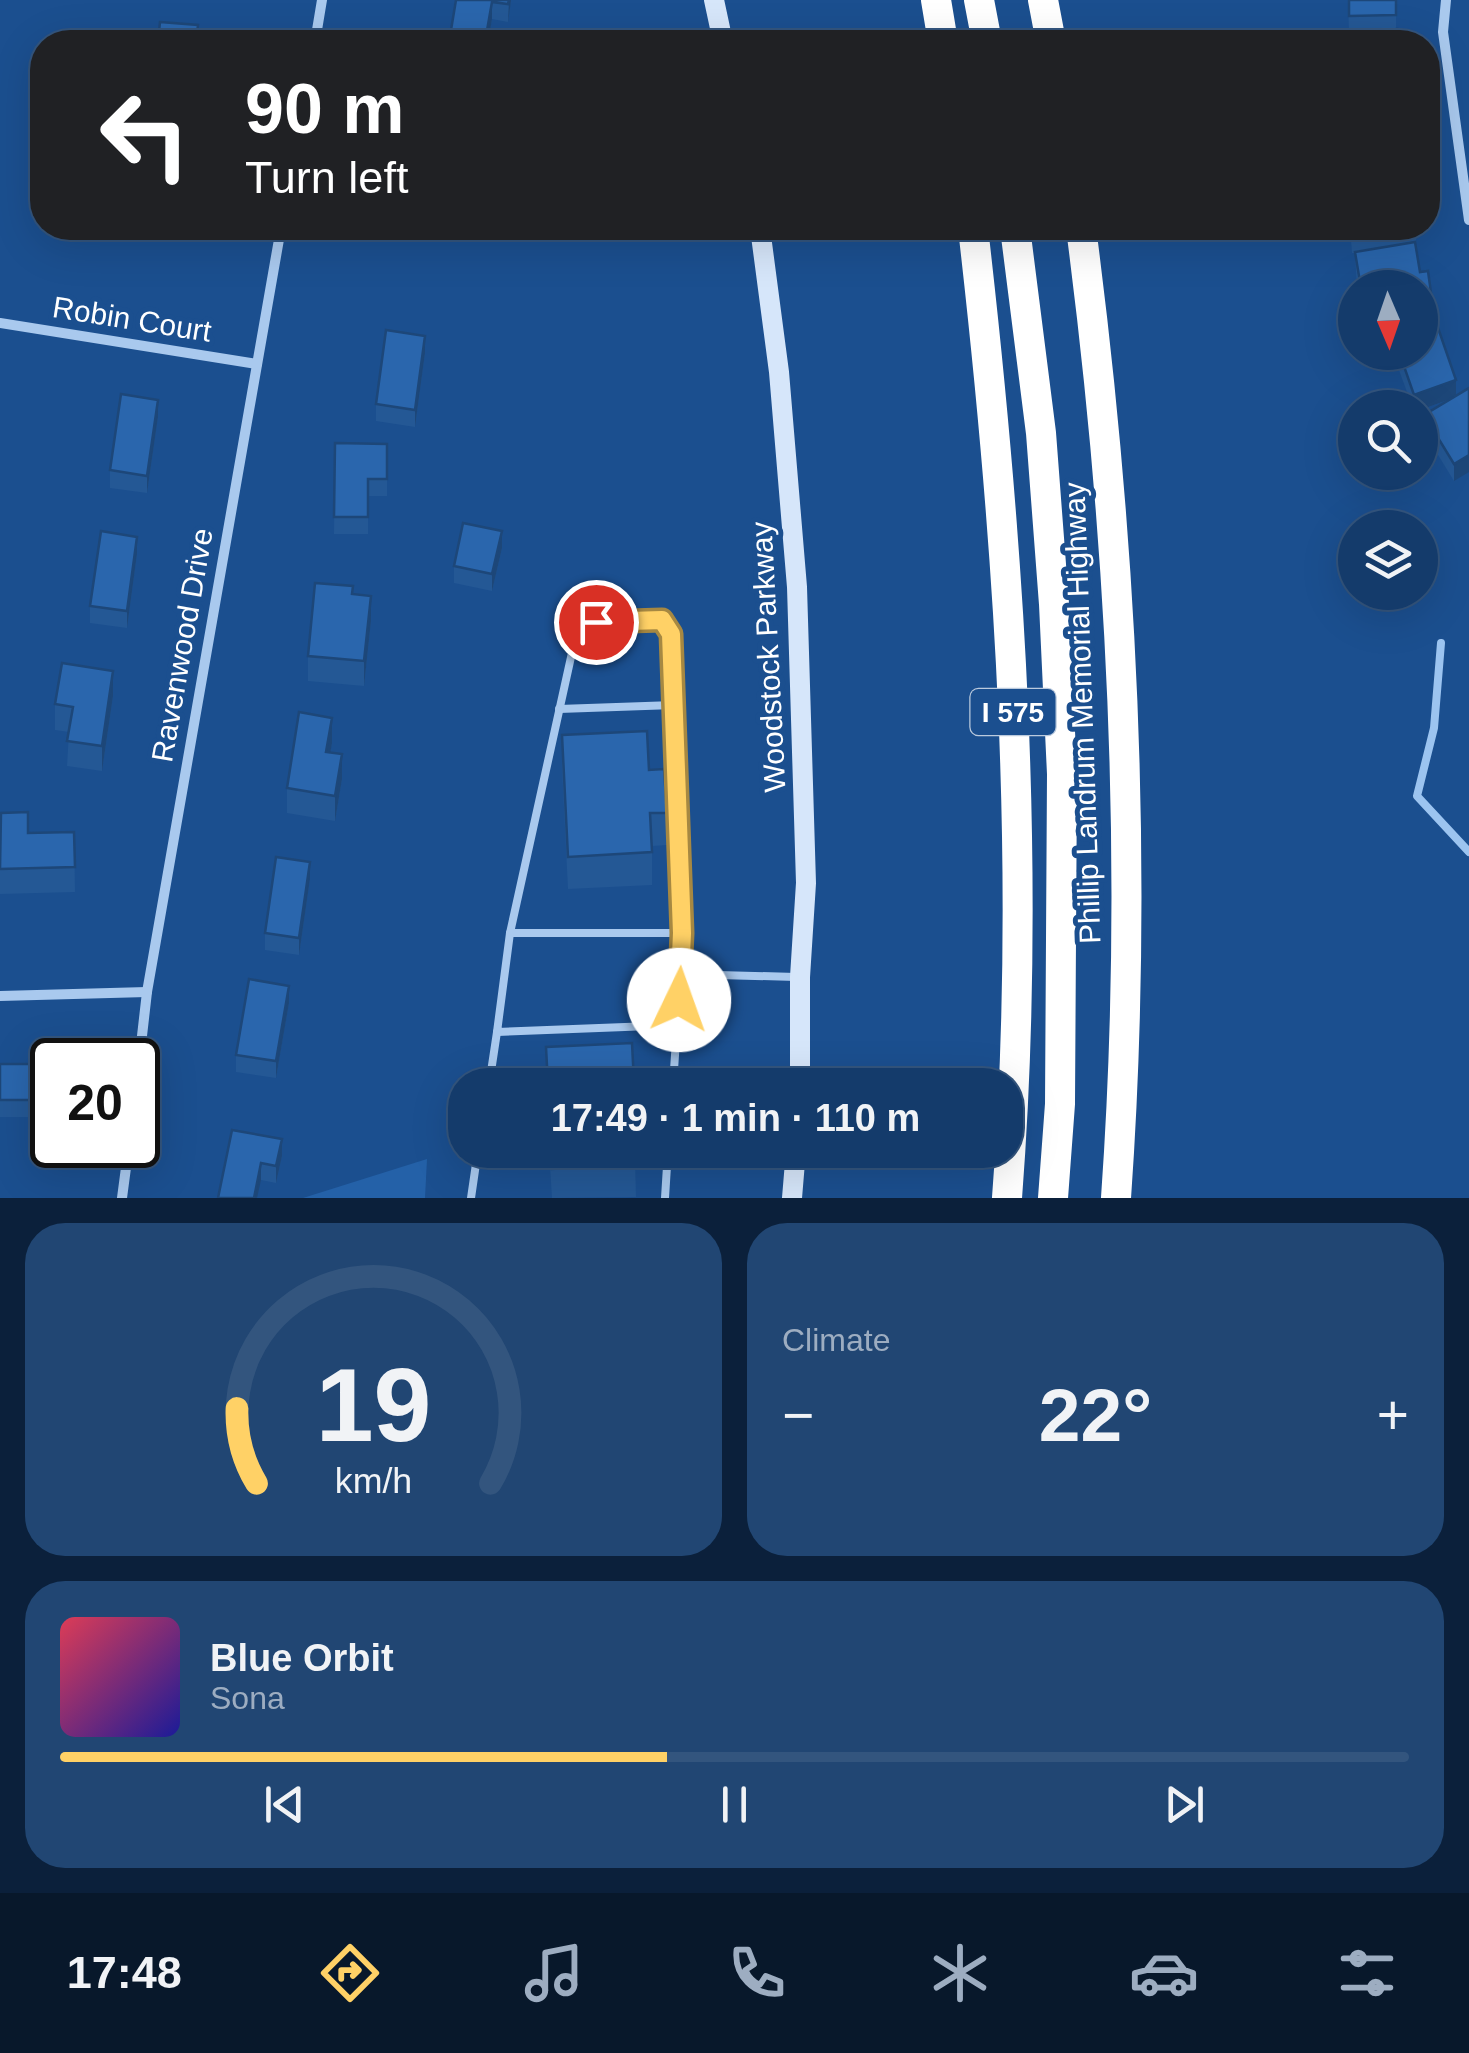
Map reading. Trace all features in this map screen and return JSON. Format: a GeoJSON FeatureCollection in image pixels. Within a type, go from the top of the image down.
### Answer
{"type":"FeatureCollection","features":[{"type":"Feature","properties":{"kind":"highway"},"geometry":{"type":"LineString","coordinates":[[936,0],[940,30]]}},
{"type":"Feature","properties":{"kind":"highway"},"geometry":{"type":"LineString","coordinates":[[979,0],[985,30]]}},
{"type":"Feature","properties":{"kind":"highway"},"geometry":{"type":"LineString","coordinates":[[1043,0],[1048,30]]}},
{"type":"Feature","properties":{"kind":"highway","name":"I 575"},"geometry":{"type":"LineString","coordinates":[[973,240],[1007,575],[1014,748],[1018,920],[1007,1198]]}},
{"type":"Feature","properties":{"kind":"highway"},"geometry":{"type":"LineString","coordinates":[[1017,240],[1041,433],[1062,774],[1060,1104],[1053,1198]]}},
{"type":"Feature","properties":{"kind":"highway","name":"Phillip Landrum Memorial Highway"},"geometry":{"type":"LineString","coordinates":[[1083,240],[1114,531],[1125,749],[1126,986],[1116,1198]]}},
{"type":"Feature","properties":{"kind":"main road"},"geometry":{"type":"LineString","coordinates":[[714,0],[720,30]]}},
{"type":"Feature","properties":{"kind":"main road","name":"Woodstock Parkway"},"geometry":{"type":"LineString","coordinates":[[762,240],[781,392],[797,587],[806,883],[800,1068]]}},
{"type":"Feature","properties":{"kind":"main road"},"geometry":{"type":"LineString","coordinates":[[792,1198],[794,1168]]}},
{"type":"Feature","properties":{"kind":"street"},"geometry":{"type":"LineString","coordinates":[[316,30],[322,0]]}},
{"type":"Feature","properties":{"kind":"street"},"geometry":{"type":"LineString","coordinates":[[1446,0],[1442,32],[1469,220]]}},
{"type":"Feature","properties":{"kind":"street","name":"Ravenwood Drive"},"geometry":{"type":"LineString","coordinates":[[142,1038],[279,240]]}},
{"type":"Feature","properties":{"kind":"street","name":"Robin Court"},"geometry":{"type":"LineString","coordinates":[[0,323],[256,364]]}},
{"type":"Feature","properties":{"kind":"street"},"geometry":{"type":"LineString","coordinates":[[0,996],[147,992]]}},
{"type":"Feature","properties":{"kind":"street"},"geometry":{"type":"LineString","coordinates":[[122,1198],[125,1168]]}},
{"type":"Feature","properties":{"kind":"lane"},"geometry":{"type":"LineString","coordinates":[[492,1068],[510,933],[575,638],[584,627],[596,622],[662,620],[671,634],[682,933],[674,1068]]}},
{"type":"Feature","properties":{"kind":"lane"},"geometry":{"type":"LineString","coordinates":[[560,709],[674,706]]}},
{"type":"Feature","properties":{"kind":"lane"},"geometry":{"type":"LineString","coordinates":[[510,933],[682,933]]}},
{"type":"Feature","properties":{"kind":"lane"},"geometry":{"type":"LineString","coordinates":[[681,974],[800,977]]}},
{"type":"Feature","properties":{"kind":"lane"},"geometry":{"type":"LineString","coordinates":[[497,1032],[677,1025]]}},
{"type":"Feature","properties":{"kind":"lane"},"geometry":{"type":"LineString","coordinates":[[471,1198],[475,1168]]}},
{"type":"Feature","properties":{"kind":"lane"},"geometry":{"type":"LineString","coordinates":[[665,1198],[667,1168]]}},
{"type":"Feature","properties":{"kind":"shaded area"},"geometry":{"type":"Polygon","coordinates":[[[427,1159],[425,1198],[303,1198],[427,1159]]]}},
{"type":"Feature","properties":{"kind":"building"},"geometry":{"type":"Polygon","coordinates":[[[456,0],[509,0],[508,4],[492,2],[487,30],[451,30],[456,0]]]}},
{"type":"Feature","properties":{"kind":"building"},"geometry":{"type":"Polygon","coordinates":[[[1349,0],[1396,0],[1396,15],[1349,16],[1349,0]]]}},
{"type":"Feature","properties":{"kind":"building"},"geometry":{"type":"Polygon","coordinates":[[[160,22],[198,25],[197,30],[159,30],[160,22]]]}},
{"type":"Feature","properties":{"kind":"building"},"geometry":{"type":"Polygon","coordinates":[[[1415,242],[1420,270],[1358,270],[1355,252],[1415,242]]]}},
{"type":"Feature","properties":{"kind":"building"},"geometry":{"type":"Polygon","coordinates":[[[1438,328],[1456,380],[1428,390],[1412,390],[1405,370],[1438,370],[1438,328]]]}},
{"type":"Feature","properties":{"kind":"building"},"geometry":{"type":"Polygon","coordinates":[[[386,330],[425,336],[415,410],[376,404],[386,330]]]}},
{"type":"Feature","properties":{"kind":"building"},"geometry":{"type":"Polygon","coordinates":[[[1469,388],[1469,455],[1454,464],[1438,438],[1438,407],[1469,388]]]}},
{"type":"Feature","properties":{"kind":"building"},"geometry":{"type":"Polygon","coordinates":[[[121,394],[158,400],[147,476],[110,470],[121,394]]]}},
{"type":"Feature","properties":{"kind":"building"},"geometry":{"type":"Polygon","coordinates":[[[335,443],[387,444],[387,479],[368,479],[368,517],[334,517],[335,443]]]}},
{"type":"Feature","properties":{"kind":"building"},"geometry":{"type":"Polygon","coordinates":[[[463,523],[502,531],[492,574],[454,566],[463,523]]]}},
{"type":"Feature","properties":{"kind":"building"},"geometry":{"type":"Polygon","coordinates":[[[101,531],[137,537],[127,611],[90,606],[101,531]]]}},
{"type":"Feature","properties":{"kind":"building"},"geometry":{"type":"Polygon","coordinates":[[[315,583],[353,586],[352,594],[371,596],[364,661],[308,656],[315,583]]]}},
{"type":"Feature","properties":{"kind":"building"},"geometry":{"type":"Polygon","coordinates":[[[62,663],[113,671],[102,746],[67,741],[73,707],[55,704],[62,663]]]}},
{"type":"Feature","properties":{"kind":"building"},"geometry":{"type":"Polygon","coordinates":[[[299,712],[332,718],[326,752],[342,754],[335,796],[287,788],[299,712]]]}},
{"type":"Feature","properties":{"kind":"building"},"geometry":{"type":"Polygon","coordinates":[[[647,731],[649,770],[664,769],[667,813],[650,813],[652,852],[568,857],[562,735],[647,731]]]}},
{"type":"Feature","properties":{"kind":"building"},"geometry":{"type":"Polygon","coordinates":[[[28,812],[28,833],[74,832],[75,867],[0,869],[1,813],[28,812]]]}},
{"type":"Feature","properties":{"kind":"building"},"geometry":{"type":"Polygon","coordinates":[[[276,857],[310,862],[299,938],[265,933],[276,857]]]}},
{"type":"Feature","properties":{"kind":"building"},"geometry":{"type":"Polygon","coordinates":[[[249,979],[289,986],[276,1061],[236,1055],[249,979]]]}},
{"type":"Feature","properties":{"kind":"building"},"geometry":{"type":"Polygon","coordinates":[[[632,1043],[633,1068],[547,1068],[546,1047],[632,1043]]]}},
{"type":"Feature","properties":{"kind":"building"},"geometry":{"type":"Polygon","coordinates":[[[0,1064],[30,1064],[30,1100],[0,1100],[0,1064]]]}},
{"type":"Feature","properties":{"kind":"building"},"geometry":{"type":"Polygon","coordinates":[[[232,1130],[282,1139],[276,1166],[261,1163],[254,1198],[218,1198],[232,1130]]]}},
{"type":"Feature","properties":{"kind":"waterway"},"geometry":{"type":"LineString","coordinates":[[1441,643],[1434,728],[1417,796],[1469,852]]}},
{"type":"Feature","properties":{"kind":"route"},"geometry":{"type":"LineString","coordinates":[[596,622],[662,620],[671,634],[682,933],[679,1000]]}}]}
